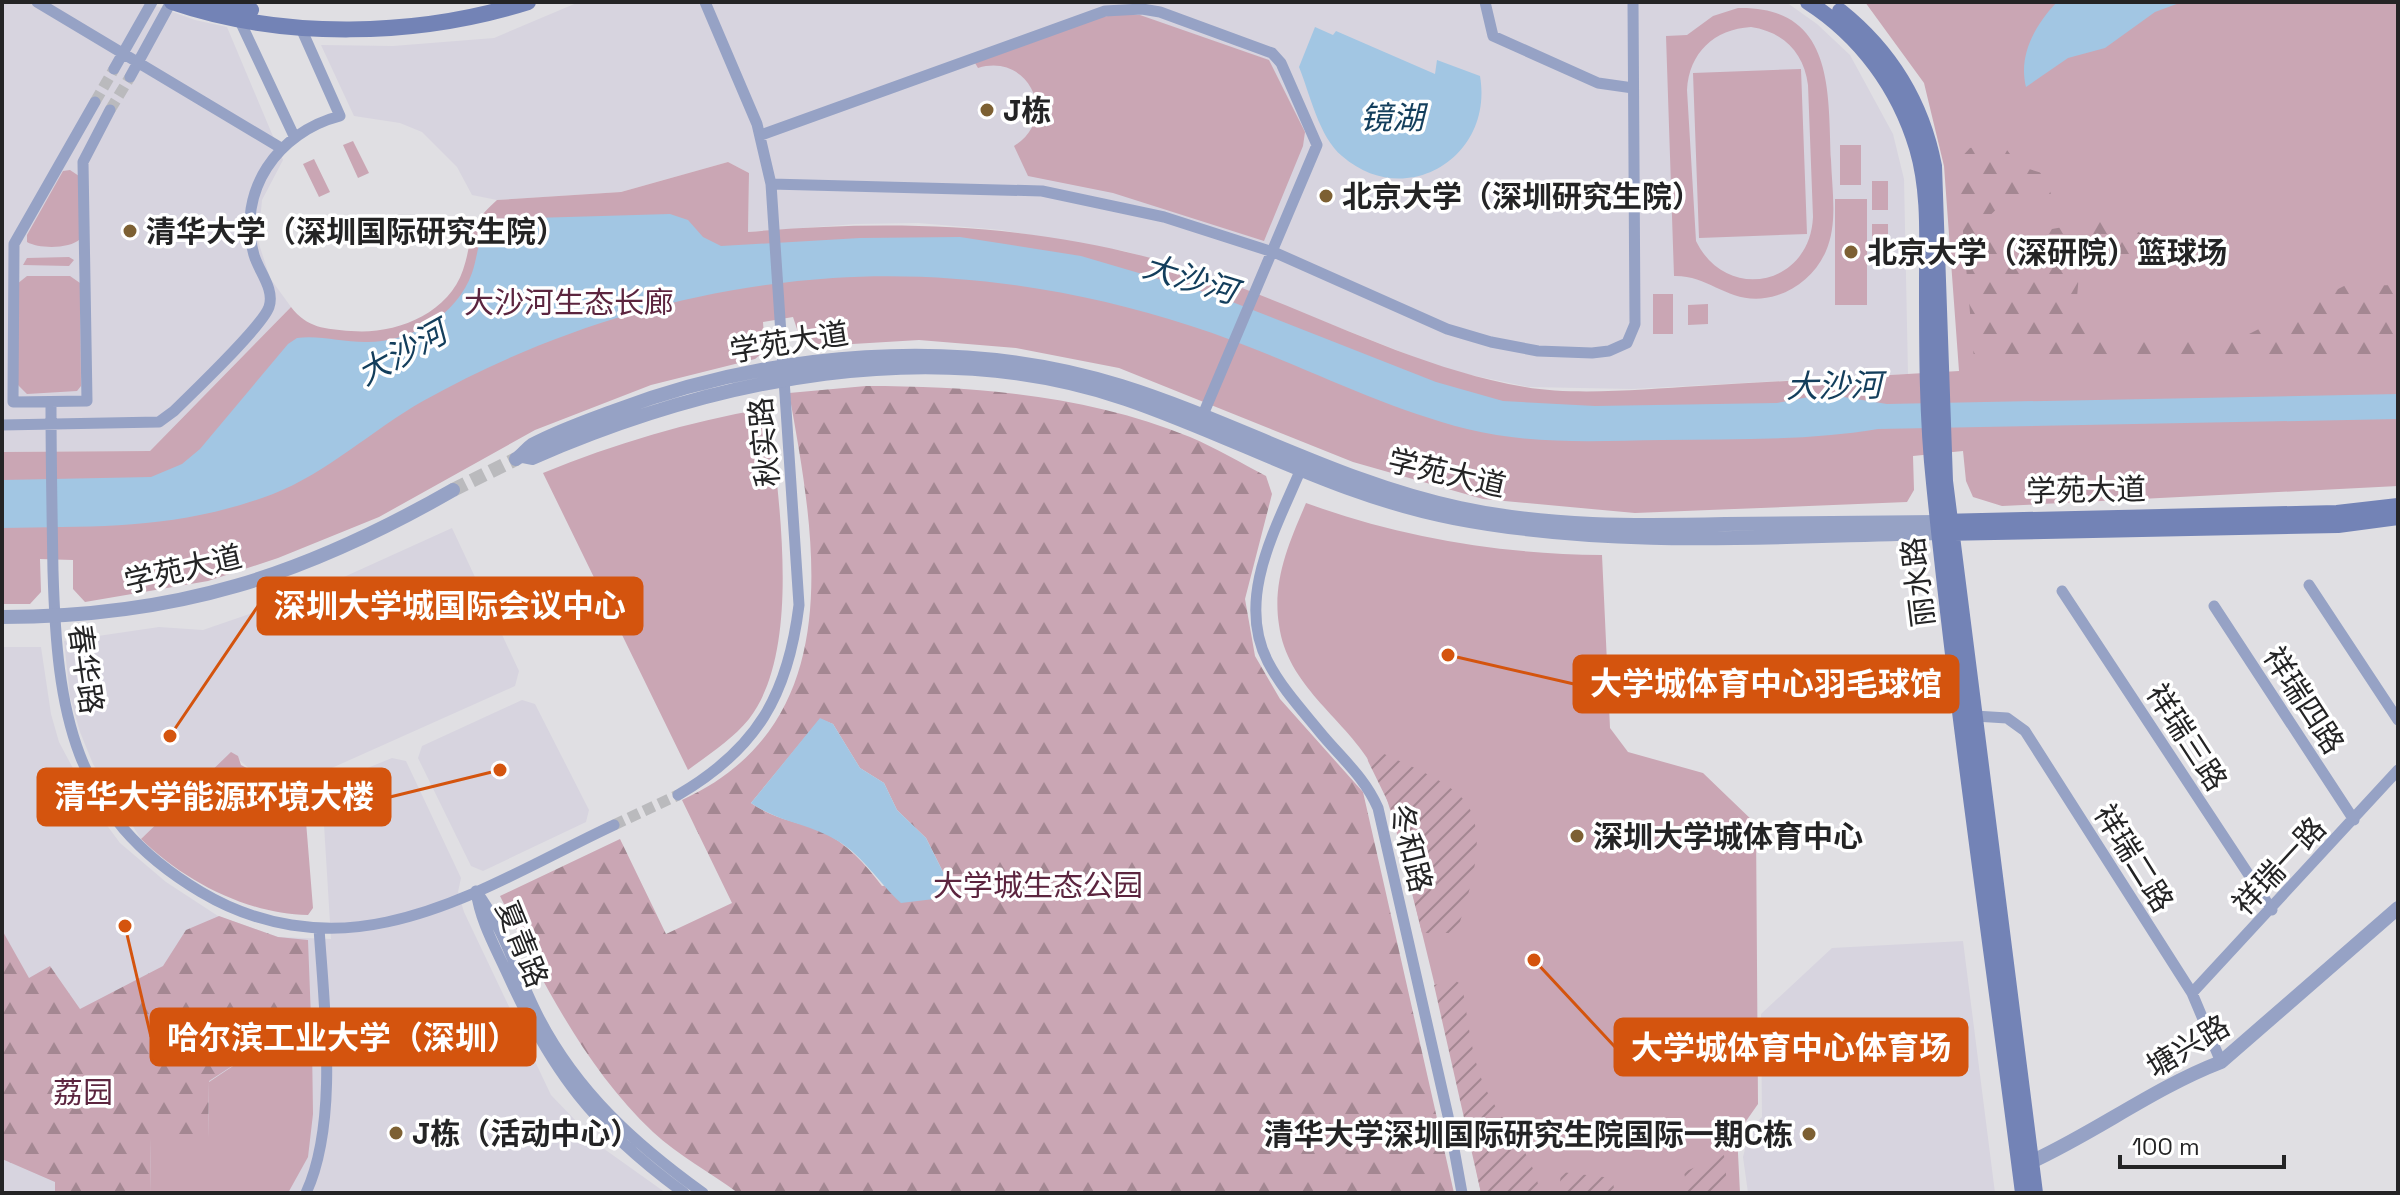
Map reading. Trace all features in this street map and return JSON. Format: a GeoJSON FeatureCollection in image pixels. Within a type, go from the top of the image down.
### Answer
{"type":"FeatureCollection","features":[{"type":"Feature","properties":{"kind":"main road"},"geometry":{"type":"LineString","coordinates":[[172,2],[239,19],[300,26],[375,27],[448,21],[528,2]]}},
{"type":"Feature","properties":{"kind":"main road"},"geometry":{"type":"LineString","coordinates":[[211,2],[281,15],[359,19],[448,12],[498,2]]}},
{"type":"Feature","properties":{"kind":"main road","name":"丽水路"},"geometry":{"type":"LineString","coordinates":[[1808,2],[1841,25],[1872,60],[1897,99],[1916,146],[1926,208],[1939,481],[1990,956],[2025,1164],[2035,1193]]}},
{"type":"Feature","properties":{"kind":"main road","name":"丽水路"},"geometry":{"type":"LineString","coordinates":[[1828,2],[1885,54],[1910,94],[1925,129],[1938,205],[1933,371]]}},
{"type":"Feature","properties":{"kind":"main road","name":"学苑大道"},"geometry":{"type":"LineString","coordinates":[[1945,527],[2325,513],[2398,506]]}},
{"type":"Feature","properties":{"kind":"main road","name":"学苑大道"},"geometry":{"type":"LineString","coordinates":[[1945,527],[2338,525],[2398,517]]}},
{"type":"Feature","properties":{"kind":"main road","name":"丽水路"},"geometry":{"type":"LineString","coordinates":[[1945,527],[1975,716],[2025,1164],[2023,1193]]}},
{"type":"Feature","properties":{"kind":"street"},"geometry":{"type":"LineString","coordinates":[[37,2],[281,148]]}},
{"type":"Feature","properties":{"kind":"street"},"geometry":{"type":"LineString","coordinates":[[114,69],[152,2]]}},
{"type":"Feature","properties":{"kind":"street"},"geometry":{"type":"LineString","coordinates":[[130,77],[172,2]]}},
{"type":"Feature","properties":{"kind":"street"},"geometry":{"type":"LineString","coordinates":[[1485,2],[1493,36],[1598,83],[1633,88]]}},
{"type":"Feature","properties":{"kind":"street"},"geometry":{"type":"LineString","coordinates":[[771,184],[1042,191],[1164,217],[1269,252],[1447,329],[1491,342],[1538,351],[1592,353],[1620,348],[1633,334],[1635,324],[1633,2]]}},
{"type":"Feature","properties":{"kind":"street","name":"秋实路"},"geometry":{"type":"LineString","coordinates":[[678,795],[713,775],[737,754],[777,696],[792,654],[799,605],[799,568],[777,313],[771,184],[761,135],[709,3]]}},
{"type":"Feature","properties":{"kind":"street"},"geometry":{"type":"LineString","coordinates":[[761,135],[1105,11],[1142,9],[1160,12],[1272,53],[1281,63],[1314,132],[1317,145],[1259,275],[1202,417]]}},
{"type":"Feature","properties":{"kind":"street"},"geometry":{"type":"LineString","coordinates":[[239,19],[294,136]]}},
{"type":"Feature","properties":{"kind":"street"},"geometry":{"type":"LineString","coordinates":[[2,425],[159,422],[174,411],[264,316],[270,293],[253,253],[250,217],[259,180],[281,148],[294,136],[315,123],[340,116],[300,26]]}},
{"type":"Feature","properties":{"kind":"street"},"geometry":{"type":"LineString","coordinates":[[95,102],[16,239],[12,253],[13,402],[87,401],[83,162],[110,110]]}},
{"type":"Feature","properties":{"kind":"street","name":"学苑大道"},"geometry":{"type":"LineString","coordinates":[[519,457],[532,458],[655,410],[782,374],[876,358],[988,361],[1118,385],[1202,417],[1302,465]]}},
{"type":"Feature","properties":{"kind":"street","name":"学苑大道"},"geometry":{"type":"LineString","coordinates":[[782,374],[915,369],[979,371],[1046,380],[1124,399],[1415,510],[1562,534],[1658,538],[1945,527]]}},
{"type":"Feature","properties":{"kind":"street","name":"春华路"},"geometry":{"type":"LineString","coordinates":[[51,402],[54,617],[62,702],[85,769],[131,839],[180,880],[234,909],[277,923],[319,928],[387,922],[476,891]]}},
{"type":"Feature","properties":{"kind":"street","name":"冬和路"},"geometry":{"type":"LineString","coordinates":[[1302,465],[1260,572],[1255,604],[1258,632],[1268,662],[1291,696],[1369,786],[1378,808],[1448,1116],[1462,1193]]}},
{"type":"Feature","properties":{"kind":"street","name":"学苑大道"},"geometry":{"type":"LineString","coordinates":[[2,617],[117,613],[231,590],[358,542],[453,490]]}},
{"type":"Feature","properties":{"kind":"street"},"geometry":{"type":"LineString","coordinates":[[2309,585],[2398,720]]}},
{"type":"Feature","properties":{"kind":"street","name":"祥瑞三路"},"geometry":{"type":"LineString","coordinates":[[2062,591],[2272,910]]}},
{"type":"Feature","properties":{"kind":"street","name":"祥瑞四路"},"geometry":{"type":"LineString","coordinates":[[2214,606],[2354,820]]}},
{"type":"Feature","properties":{"kind":"street","name":"祥瑞二路"},"geometry":{"type":"LineString","coordinates":[[1975,716],[2007,718],[2025,731],[2192,993],[2221,1062]]}},
{"type":"Feature","properties":{"kind":"street","name":"祥瑞一路"},"geometry":{"type":"LineString","coordinates":[[2192,993],[2272,910],[2398,770]]}},
{"type":"Feature","properties":{"kind":"street"},"geometry":{"type":"LineString","coordinates":[[476,891],[614,825]]}},
{"type":"Feature","properties":{"kind":"street","name":"夏青路"},"geometry":{"type":"LineString","coordinates":[[476,891],[479,913],[526,1016],[552,1062],[615,1139],[684,1193]]}},
{"type":"Feature","properties":{"kind":"street","name":"夏青路"},"geometry":{"type":"LineString","coordinates":[[476,891],[489,907],[539,1019],[576,1077],[632,1139],[703,1193]]}},
{"type":"Feature","properties":{"kind":"street","name":"塘兴路"},"geometry":{"type":"LineString","coordinates":[[2025,1164],[2197,1071],[2221,1062],[2398,908]]}},
{"type":"Feature","properties":{"kind":"street"},"geometry":{"type":"LineString","coordinates":[[306,1193],[316,1172],[324,1128],[319,928]]}},
{"type":"Feature","properties":{"kind":"shaded area","name":"清华大学（深圳国际研究生院）"},"geometry":{"type":"Polygon","coordinates":[[[2,2],[145,2],[195,20],[227,27],[283,160],[262,200],[258,241],[270,278],[291,307],[150,451],[2,452],[2,2]]]}},
{"type":"Feature","properties":{"kind":"shaded area","name":"北京大学（深圳研究生院）"},"geometry":{"type":"Polygon","coordinates":[[[579,2],[1786,2],[1817,24],[1850,55],[1893,134],[1904,179],[1908,374],[1632,389],[1528,387],[1447,370],[1206,275],[1124,251],[1001,230],[918,223],[748,232],[749,173],[728,162],[621,192],[497,200],[472,195],[457,167],[422,132],[400,123],[354,116],[321,45],[393,46],[494,38],[579,2]]]}},
{"type":"Feature","properties":{"kind":"shaded area"},"geometry":{"type":"Polygon","coordinates":[[[452,528],[519,671],[515,686],[296,784],[276,782],[251,770],[231,753],[141,839],[93,764],[80,732],[70,697],[64,641],[159,627],[203,630],[302,596],[452,528]]]}},
{"type":"Feature","properties":{"kind":"shaded area"},"geometry":{"type":"Polygon","coordinates":[[[2,647],[41,647],[51,714],[59,742],[94,808],[120,843],[166,882],[218,916],[278,937],[331,939],[322,792],[326,785],[392,758],[406,761],[461,878],[458,892],[464,912],[551,1095],[600,1146],[666,1193],[2,1193],[2,647]]]}},
{"type":"Feature","properties":{"kind":"shaded area"},"geometry":{"type":"Polygon","coordinates":[[[522,700],[535,704],[589,810],[586,822],[483,871],[471,866],[418,758],[422,746],[522,700]]]}},
{"type":"Feature","properties":{"kind":"shaded area"},"geometry":{"type":"Polygon","coordinates":[[[1963,941],[1995,1193],[1748,1193],[1743,1157],[1750,1129],[1762,1117],[1761,1014],[1832,948],[1963,941]]]}},
{"type":"Feature","properties":{"kind":"green space","name":"大沙河生态长廊"},"geometry":{"type":"Polygon","coordinates":[[[1865,2],[2398,2],[2398,486],[2002,506],[1973,497],[1966,481],[1963,451],[1913,456],[1914,490],[1907,502],[1635,513],[1483,499],[1353,462],[1119,368],[1016,348],[919,340],[803,347],[793,317],[763,322],[765,351],[755,359],[651,385],[535,430],[379,517],[278,558],[208,581],[85,602],[73,589],[73,560],[40,559],[41,592],[30,604],[2,604],[2,452],[150,451],[291,307],[303,319],[317,326],[367,331],[401,325],[432,310],[456,286],[475,225],[497,200],[621,192],[728,162],[749,173],[748,232],[923,226],[981,229],[1096,245],[1209,276],[1444,367],[1525,387],[1611,391],[1959,371],[1944,166],[1924,83],[1865,2]]]}},
{"type":"Feature","properties":{"kind":"green space"},"geometry":{"type":"Polygon","coordinates":[[[1738,8],[1770,11],[1793,21],[1809,37],[1820,57],[1826,81],[1833,207],[1830,241],[1818,266],[1793,288],[1778,295],[1748,298],[1688,277],[1674,276],[1666,36],[1687,35],[1713,16],[1738,8]],[[1751,27],[1726,32],[1706,45],[1693,65],[1687,90],[1696,241],[1710,261],[1727,273],[1745,279],[1765,278],[1783,271],[1798,259],[1808,240],[1813,217],[1806,74],[1790,46],[1763,30],[1751,27]]]}},
{"type":"Feature","properties":{"kind":"green space"},"geometry":{"type":"Polygon","coordinates":[[[1140,15],[1269,60],[1305,132],[1303,146],[1264,241],[1113,193],[1028,176],[1014,146],[1028,134],[1035,120],[1036,105],[1032,90],[1024,78],[1012,70],[996,66],[978,68],[975,63],[1101,17],[1140,15]]]}},
{"type":"Feature","properties":{"kind":"green space"},"geometry":{"type":"Polygon","coordinates":[[[1801,69],[1807,234],[1699,238],[1693,73],[1801,69]]]}},
{"type":"Feature","properties":{"kind":"green space"},"geometry":{"type":"Polygon","coordinates":[[[353,141],[369,173],[358,178],[343,145],[353,141]]]}},
{"type":"Feature","properties":{"kind":"green space"},"geometry":{"type":"Polygon","coordinates":[[[2001,142],[2019,166],[2045,174],[2052,198],[2004,202],[1983,222],[1990,236],[2014,239],[2017,235],[2109,219],[2156,240],[2154,245],[2079,274],[2076,309],[2102,336],[2249,334],[2344,286],[2398,285],[2398,360],[1974,359],[1957,162],[1970,148],[2001,142]]]}},
{"type":"Feature","properties":{"kind":"green space"},"geometry":{"type":"Polygon","coordinates":[[[1840,145],[1861,145],[1861,185],[1840,185],[1840,145]]]}},
{"type":"Feature","properties":{"kind":"green space"},"geometry":{"type":"Polygon","coordinates":[[[314,159],[330,192],[319,197],[303,164],[314,159]]]}},
{"type":"Feature","properties":{"kind":"green space"},"geometry":{"type":"Polygon","coordinates":[[[70,170],[79,176],[80,239],[69,245],[54,247],[27,242],[27,235],[63,171],[70,170]]]}},
{"type":"Feature","properties":{"kind":"green space"},"geometry":{"type":"Polygon","coordinates":[[[1872,181],[1888,181],[1888,210],[1872,210],[1872,181]]]}},
{"type":"Feature","properties":{"kind":"green space","name":"北京大学（深研院）篮球场"},"geometry":{"type":"Polygon","coordinates":[[[1835,199],[1867,199],[1867,305],[1835,305],[1835,199]]]}},
{"type":"Feature","properties":{"kind":"green space"},"geometry":{"type":"Polygon","coordinates":[[[1872,224],[1888,224],[1888,254],[1872,254],[1872,224]]]}},
{"type":"Feature","properties":{"kind":"green space"},"geometry":{"type":"Polygon","coordinates":[[[69,257],[74,260],[69,266],[23,265],[27,258],[69,257]]]}},
{"type":"Feature","properties":{"kind":"green space"},"geometry":{"type":"Polygon","coordinates":[[[27,276],[70,276],[80,283],[81,386],[77,391],[27,394],[18,385],[17,284],[27,276]]]}},
{"type":"Feature","properties":{"kind":"green space"},"geometry":{"type":"Polygon","coordinates":[[[1653,294],[1673,294],[1673,334],[1653,334],[1653,294]]]}},
{"type":"Feature","properties":{"kind":"green space"},"geometry":{"type":"Polygon","coordinates":[[[1708,304],[1708,324],[1688,325],[1688,305],[1708,304]]]}},
{"type":"Feature","properties":{"kind":"green space","name":"大学城生态公园"},"geometry":{"type":"Polygon","coordinates":[[[866,386],[907,386],[989,391],[1071,402],[1112,411],[1190,437],[1266,476],[1272,494],[1245,599],[1255,656],[1280,699],[1363,792],[1454,1193],[738,1193],[653,1132],[606,1080],[566,1021],[500,896],[620,839],[666,934],[732,903],[682,800],[736,767],[773,725],[797,677],[809,624],[811,567],[807,509],[789,393],[866,386]],[[820,719],[751,803],[830,836],[855,855],[882,886],[946,878],[926,838],[897,810],[884,783],[860,768],[833,724],[820,719]]]}},
{"type":"Feature","properties":{"kind":"green space"},"geometry":{"type":"Polygon","coordinates":[[[769,408],[783,568],[782,611],[776,652],[766,688],[749,719],[728,740],[688,770],[543,473],[654,434],[769,408]]]}},
{"type":"Feature","properties":{"kind":"green space","name":"深圳大学城体育中心"},"geometry":{"type":"Polygon","coordinates":[[[1306,503],[1379,526],[1452,542],[1527,551],[1602,555],[1610,728],[1628,752],[1703,773],[1756,824],[1758,1104],[1737,1134],[1740,1193],[1481,1193],[1462,1099],[1405,862],[1380,781],[1355,742],[1308,689],[1285,649],[1277,609],[1280,578],[1306,503]]]}},
{"type":"Feature","properties":{"kind":"green space"},"geometry":{"type":"Polygon","coordinates":[[[1376,750],[1440,781],[1469,807],[1475,823],[1476,859],[1458,929],[1453,933],[1422,933],[1390,806],[1368,761],[1367,755],[1376,750]]]}},
{"type":"Feature","properties":{"kind":"green space"},"geometry":{"type":"Polygon","coordinates":[[[231,752],[238,756],[241,765],[279,785],[285,783],[296,788],[304,797],[313,908],[308,915],[262,909],[218,892],[177,868],[141,839],[231,752]]]}},
{"type":"Feature","properties":{"kind":"green space","name":"荔园"},"geometry":{"type":"Polygon","coordinates":[[[219,916],[278,937],[308,940],[312,1045],[266,1044],[209,1081],[208,1138],[150,1139],[151,1193],[55,1193],[55,1182],[2,1159],[2,930],[29,978],[50,966],[80,1009],[163,966],[186,930],[219,916]]]}},
{"type":"Feature","properties":{"kind":"green space"},"geometry":{"type":"Polygon","coordinates":[[[1456,981],[1462,985],[1472,1047],[1483,1083],[1531,1163],[1540,1193],[1481,1193],[1434,985],[1456,981]]]}},
{"type":"Feature","properties":{"kind":"green space"},"geometry":{"type":"Polygon","coordinates":[[[266,1044],[312,1045],[313,1114],[308,1157],[288,1193],[151,1193],[150,1138],[208,1138],[209,1082],[266,1044]]]}},
{"type":"Feature","properties":{"kind":"green space"},"geometry":{"type":"Polygon","coordinates":[[[1724,1155],[1728,1193],[1688,1193],[1684,1172],[1724,1155]]]}},
{"type":"Feature","properties":{"kind":"green space"},"geometry":{"type":"Polygon","coordinates":[[[1561,1172],[1612,1178],[1615,1193],[1559,1193],[1561,1172]]]}},
{"type":"Feature","properties":{"kind":"water"},"geometry":{"type":"Polygon","coordinates":[[[2057,2],[2182,2],[2155,12],[2105,48],[2068,58],[2026,87],[2024,63],[2030,41],[2057,2]]]}},
{"type":"Feature","properties":{"kind":"water","name":"镜湖"},"geometry":{"type":"Polygon","coordinates":[[[1315,27],[1333,35],[1336,31],[1435,74],[1437,60],[1480,76],[1481,105],[1473,131],[1459,152],[1440,167],[1417,176],[1392,178],[1367,172],[1342,156],[1321,127],[1299,67],[1315,27]]]}},
{"type":"Feature","properties":{"kind":"water","name":"大沙河"},"geometry":{"type":"Polygon","coordinates":[[[670,214],[688,220],[703,237],[721,246],[860,238],[960,237],[1081,256],[1217,296],[1436,382],[1503,401],[1595,406],[1777,403],[1825,394],[1887,404],[2398,394],[2398,419],[1878,429],[1824,436],[1743,439],[1588,441],[1516,438],[1432,419],[1226,338],[1104,302],[1060,292],[969,280],[878,276],[833,278],[726,291],[673,303],[621,317],[520,353],[404,412],[312,475],[273,494],[238,506],[139,524],[2,528],[2,480],[151,477],[182,464],[200,449],[288,344],[297,338],[382,341],[398,338],[429,324],[455,302],[465,288],[485,230],[496,219],[670,214]]]}},
{"type":"Feature","properties":{"kind":"water"},"geometry":{"type":"Polygon","coordinates":[[[820,718],[833,724],[860,768],[884,783],[897,810],[926,838],[946,878],[949,893],[934,899],[901,903],[855,854],[838,841],[751,803],[820,718]]]}},
{"type":"Feature","properties":{"kind":"tunnel"},"geometry":{"type":"LineString","coordinates":[[95,102],[114,69]]}},
{"type":"Feature","properties":{"kind":"tunnel"},"geometry":{"type":"LineString","coordinates":[[110,110],[130,77]]}},
{"type":"Feature","properties":{"kind":"tunnel"},"geometry":{"type":"LineString","coordinates":[[453,490],[516,459]]}},
{"type":"Feature","properties":{"kind":"tunnel"},"geometry":{"type":"LineString","coordinates":[[614,825],[678,795]]}},
{"type":"Feature","properties":{"kind":"place","name":"J栋"},"geometry":{"type":"Point","coordinates":[987,110]}},
{"type":"Feature","properties":{"kind":"place","name":"北京大学（深圳研究生院）"},"geometry":{"type":"Point","coordinates":[1326,196]}},
{"type":"Feature","properties":{"kind":"place","name":"清华大学（深圳国际研究生院）"},"geometry":{"type":"Point","coordinates":[130,231]}},
{"type":"Feature","properties":{"kind":"place","name":"北京大学（深研院）篮球场"},"geometry":{"type":"Point","coordinates":[1851,252]}},
{"type":"Feature","properties":{"kind":"place","name":"大学城体育中心羽毛球馆"},"geometry":{"type":"Point","coordinates":[1448,655]}},
{"type":"Feature","properties":{"kind":"place","name":"深圳大学城国际会议中心"},"geometry":{"type":"Point","coordinates":[170,736]}},
{"type":"Feature","properties":{"kind":"place","name":"清华大学能源环境大楼"},"geometry":{"type":"Point","coordinates":[500,770]}},
{"type":"Feature","properties":{"kind":"place","name":"深圳大学城体育中心"},"geometry":{"type":"Point","coordinates":[1577,836]}},
{"type":"Feature","properties":{"kind":"place","name":"哈尔滨工业大学（深圳）"},"geometry":{"type":"Point","coordinates":[125,926]}},
{"type":"Feature","properties":{"kind":"place","name":"大学城体育中心体育场"},"geometry":{"type":"Point","coordinates":[1534,960]}},
{"type":"Feature","properties":{"kind":"place","name":"J栋（活动中心）"},"geometry":{"type":"Point","coordinates":[396,1133]}},
{"type":"Feature","properties":{"kind":"place","name":"清华大学深圳国际研究生院国际一期C栋"},"geometry":{"type":"Point","coordinates":[1809,1134]}}]}
